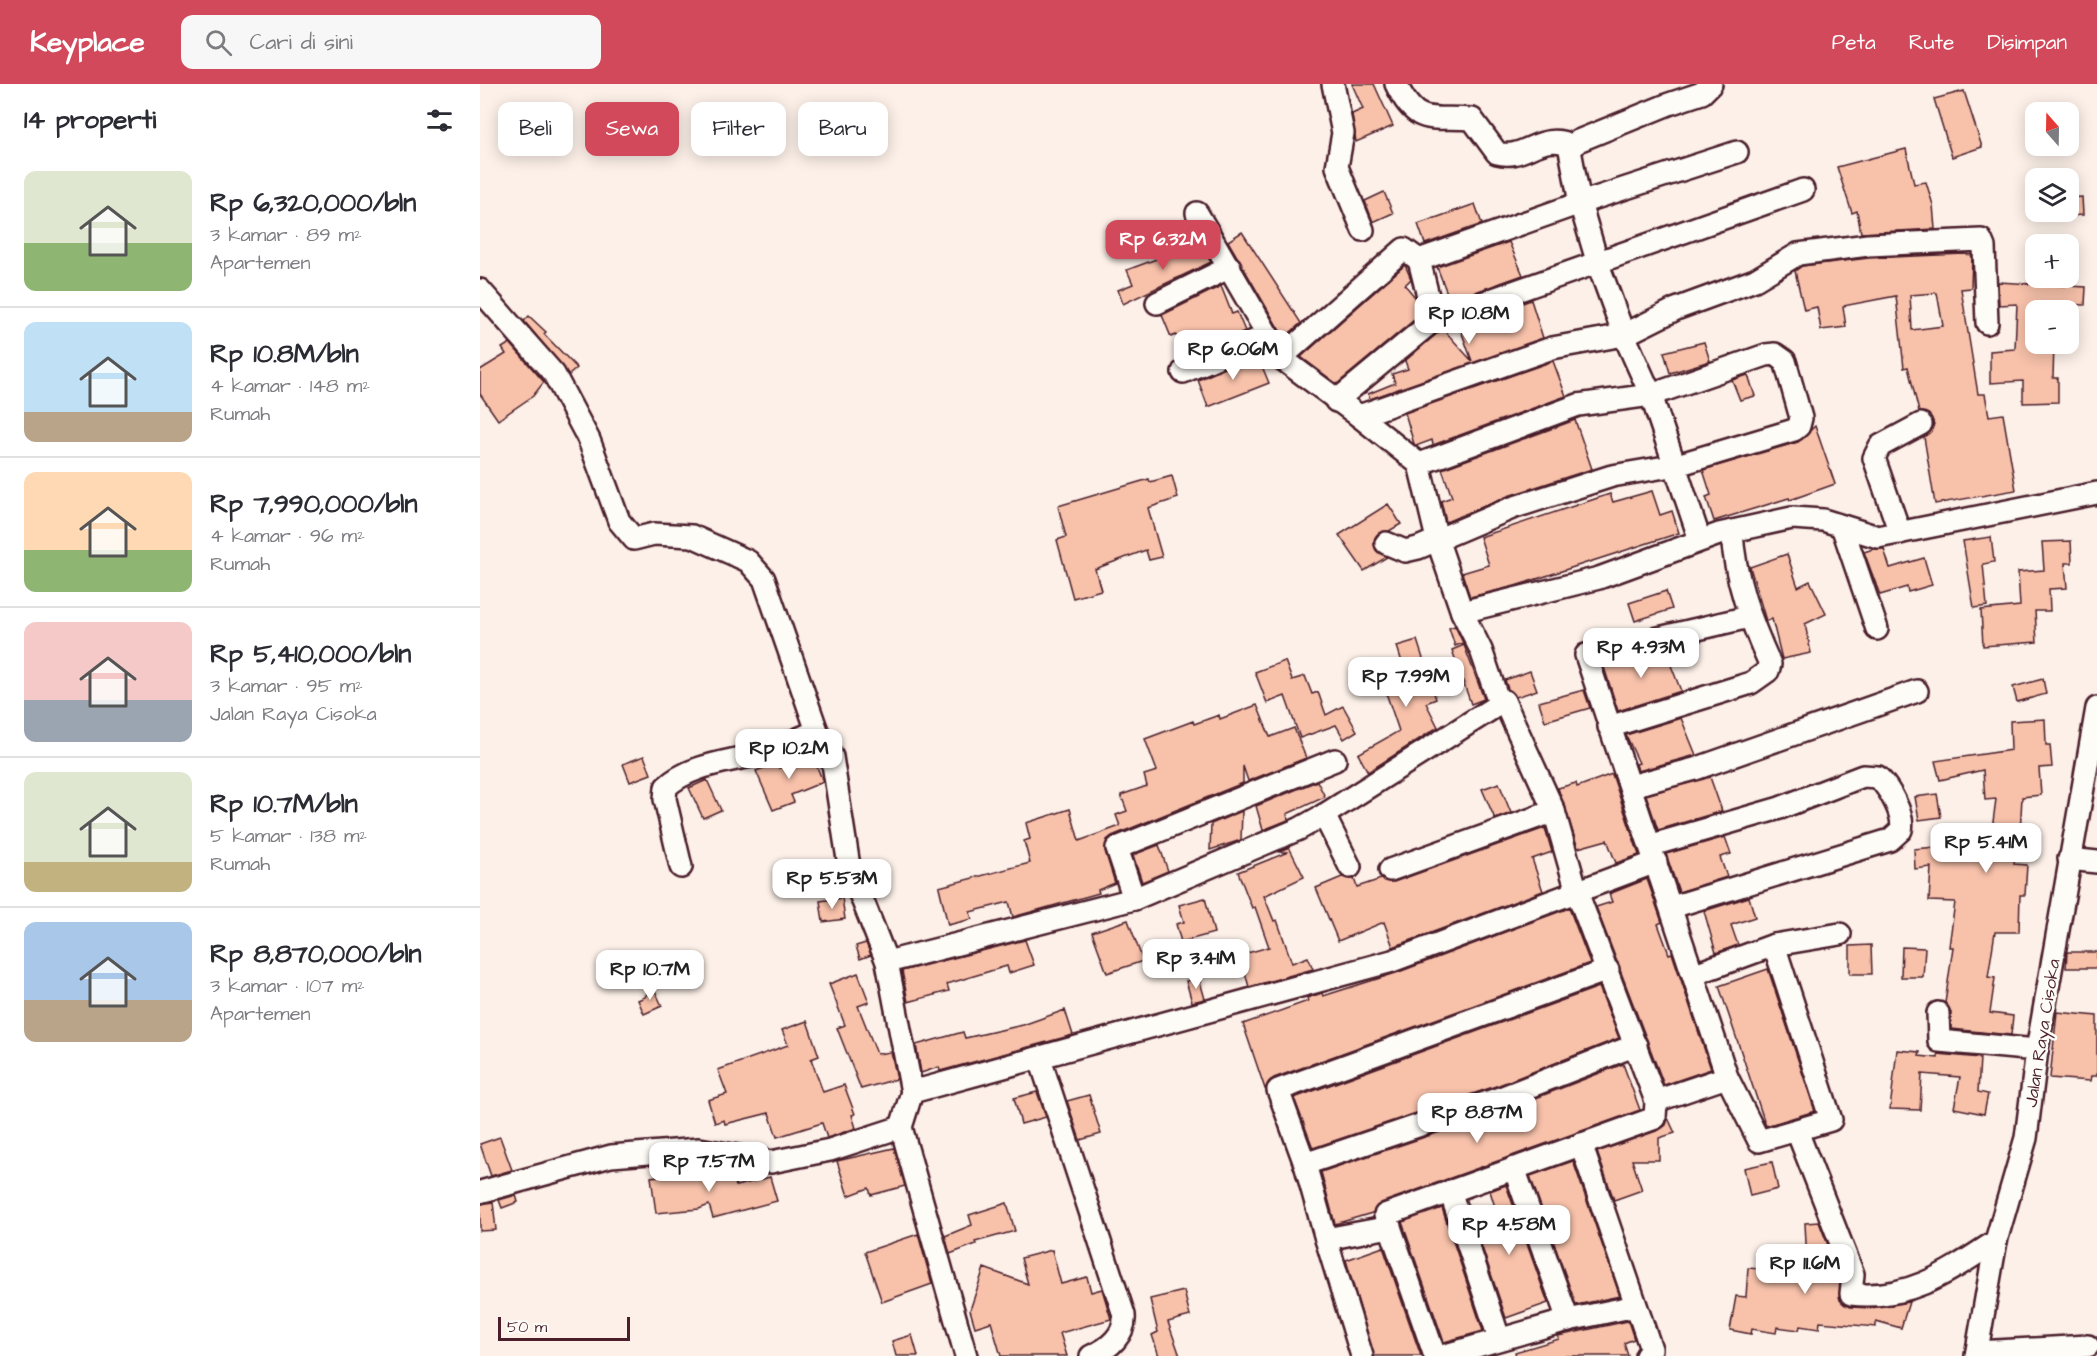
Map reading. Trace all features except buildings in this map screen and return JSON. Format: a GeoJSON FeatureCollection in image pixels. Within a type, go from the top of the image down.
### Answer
{"type":"FeatureCollection","features":[{"type":"Feature","properties":{"kind":"street"},"geometry":{"type":"LineString","coordinates":[[1333,84],[1343,133],[1337,167],[1363,230]]}},
{"type":"Feature","properties":{"kind":"street"},"geometry":{"type":"LineString","coordinates":[[1396,84],[1410,109],[1425,117],[1472,119],[1497,153],[1512,154],[1551,140],[1560,140],[1572,146]]}},
{"type":"Feature","properties":{"kind":"street"},"geometry":{"type":"LineString","coordinates":[[1700,540],[1677,465],[1598,264],[1580,203],[1570,150],[1578,141],[1702,93],[1711,84]]}},
{"type":"Feature","properties":{"kind":"street"},"geometry":{"type":"LineString","coordinates":[[1419,260],[1580,203],[1737,152]]}},
{"type":"Feature","properties":{"kind":"street"},"geometry":{"type":"LineString","coordinates":[[1336,401],[1434,320],[1803,190]]}},
{"type":"Feature","properties":{"kind":"street"},"geometry":{"type":"LineString","coordinates":[[1197,213],[1281,358],[1419,464],[1437,539],[1462,612],[1481,650],[1498,700],[1504,700]]}},
{"type":"Feature","properties":{"kind":"street"},"geometry":{"type":"LineString","coordinates":[[1359,416],[1552,348],[1624,334],[1676,309],[1755,280],[1798,254],[1868,245],[1981,240],[1984,247],[1987,324]]}},
{"type":"Feature","properties":{"kind":"street"},"geometry":{"type":"LineString","coordinates":[[1281,358],[1404,249],[1419,260],[1434,320]]}},
{"type":"Feature","properties":{"kind":"street"},"geometry":{"type":"LineString","coordinates":[[1157,303],[1230,267]]}},
{"type":"Feature","properties":{"kind":"street"},"geometry":{"type":"LineString","coordinates":[[480,290],[554,374],[589,440],[619,521],[631,537],[634,539],[654,534],[692,536],[748,561],[764,579],[817,731],[832,757],[849,866],[887,962],[912,1092],[901,1127],[966,1356]]}},
{"type":"Feature","properties":{"kind":"street"},"geometry":{"type":"LineString","coordinates":[[1183,372],[1268,334]]}},
{"type":"Feature","properties":{"kind":"street"},"geometry":{"type":"LineString","coordinates":[[1386,543],[1405,551],[1431,544],[1437,539],[1512,508],[1612,476],[1677,465],[1794,430],[1799,426],[1801,418],[1785,361],[1775,354],[1766,355],[1651,395],[1578,405],[1419,464]]}},
{"type":"Feature","properties":{"kind":"street"},"geometry":{"type":"LineString","coordinates":[[1900,533],[1874,458],[1880,446],[1921,424]]}},
{"type":"Feature","properties":{"kind":"street"},"geometry":{"type":"LineString","coordinates":[[1462,612],[1599,578],[1700,540],[1792,518],[1823,520],[1878,537],[2097,493]]}},
{"type":"Feature","properties":{"kind":"street"},"geometry":{"type":"LineString","coordinates":[[1842,526],[1877,629]]}},
{"type":"Feature","properties":{"kind":"street"},"geometry":{"type":"LineString","coordinates":[[1609,727],[1751,683],[1763,676],[1770,664],[1749,617],[1733,555],[1732,531]]}},
{"type":"Feature","properties":{"kind":"street"},"geometry":{"type":"LineString","coordinates":[[1749,617],[1586,655],[1695,974],[1727,1077],[1759,1141],[1831,1120],[1774,945]]}},
{"type":"Feature","properties":{"kind":"street"},"geometry":{"type":"LineString","coordinates":[[1631,786],[1695,769],[1917,691]]}},
{"type":"Feature","properties":{"kind":"street"},"geometry":{"type":"LineString","coordinates":[[887,962],[1134,898],[1299,828],[1324,815],[1504,700]]}},
{"type":"Feature","properties":{"kind":"street"},"geometry":{"type":"LineString","coordinates":[[1435,1356],[1385,1215],[1655,1118],[1656,1101],[1577,892],[1554,811],[1504,700]]}},
{"type":"Feature","properties":{"kind":"street","name":"Jalan Raya Cisoka"},"geometry":{"type":"LineString","coordinates":[[1977,1354],[1996,1241],[2026,1138],[2037,1050],[2097,708]]}},
{"type":"Feature","properties":{"kind":"street"},"geometry":{"type":"LineString","coordinates":[[681,867],[664,799],[666,787],[674,779],[702,767],[766,751],[817,731]]}},
{"type":"Feature","properties":{"kind":"street"},"geometry":{"type":"LineString","coordinates":[[1134,898],[1117,848],[1335,760]]}},
{"type":"Feature","properties":{"kind":"street"},"geometry":{"type":"LineString","coordinates":[[912,1092],[1040,1059],[1392,961],[1577,892],[1654,854],[1863,776],[1878,777],[1902,818],[1901,830],[1890,840],[1672,908]]}},
{"type":"Feature","properties":{"kind":"street"},"geometry":{"type":"LineString","coordinates":[[1390,870],[1554,811]]}},
{"type":"Feature","properties":{"kind":"street"},"geometry":{"type":"LineString","coordinates":[[1324,815],[1350,867]]}},
{"type":"Feature","properties":{"kind":"street"},"geometry":{"type":"LineString","coordinates":[[2069,859],[2097,862]]}},
{"type":"Feature","properties":{"kind":"street"},"geometry":{"type":"LineString","coordinates":[[1695,974],[1774,945],[1840,934]]}},
{"type":"Feature","properties":{"kind":"street"},"geometry":{"type":"LineString","coordinates":[[1362,1356],[1305,1164],[1278,1090],[1608,970]]}},
{"type":"Feature","properties":{"kind":"street"},"geometry":{"type":"LineString","coordinates":[[1938,1012],[1940,1041],[2037,1050]]}},
{"type":"Feature","properties":{"kind":"street"},"geometry":{"type":"LineString","coordinates":[[1305,1164],[1503,1097],[1636,1045]]}},
{"type":"Feature","properties":{"kind":"street"},"geometry":{"type":"LineString","coordinates":[[1040,1059],[1124,1315],[1125,1325],[1113,1343],[1091,1356]]}},
{"type":"Feature","properties":{"kind":"street"},"geometry":{"type":"LineString","coordinates":[[1656,1101],[1727,1077]]}},
{"type":"Feature","properties":{"kind":"street"},"geometry":{"type":"LineString","coordinates":[[480,1192],[611,1156],[699,1149],[771,1162],[830,1149],[901,1127]]}},
{"type":"Feature","properties":{"kind":"street"},"geometry":{"type":"LineString","coordinates":[[1797,1131],[1853,1274],[1851,1294],[1880,1296],[1936,1281],[1996,1241]]}},
{"type":"Feature","properties":{"kind":"street"},"geometry":{"type":"LineString","coordinates":[[1581,1144],[1651,1349],[1646,1356]]}},
{"type":"Feature","properties":{"kind":"street"},"geometry":{"type":"LineString","coordinates":[[1514,1168],[1568,1320]]}},
{"type":"Feature","properties":{"kind":"street"},"geometry":{"type":"LineString","coordinates":[[1450,1191],[1499,1338]]}},
{"type":"Feature","properties":{"kind":"street"},"geometry":{"type":"LineString","coordinates":[[1326,1239],[1390,1227]]}},
{"type":"Feature","properties":{"kind":"street"},"geometry":{"type":"LineString","coordinates":[[1442,1356],[1568,1320],[1636,1306]]}},
{"type":"Feature","properties":{"kind":"street"},"geometry":{"type":"LineString","coordinates":[[1977,1354],[2088,1346]]}}]}
